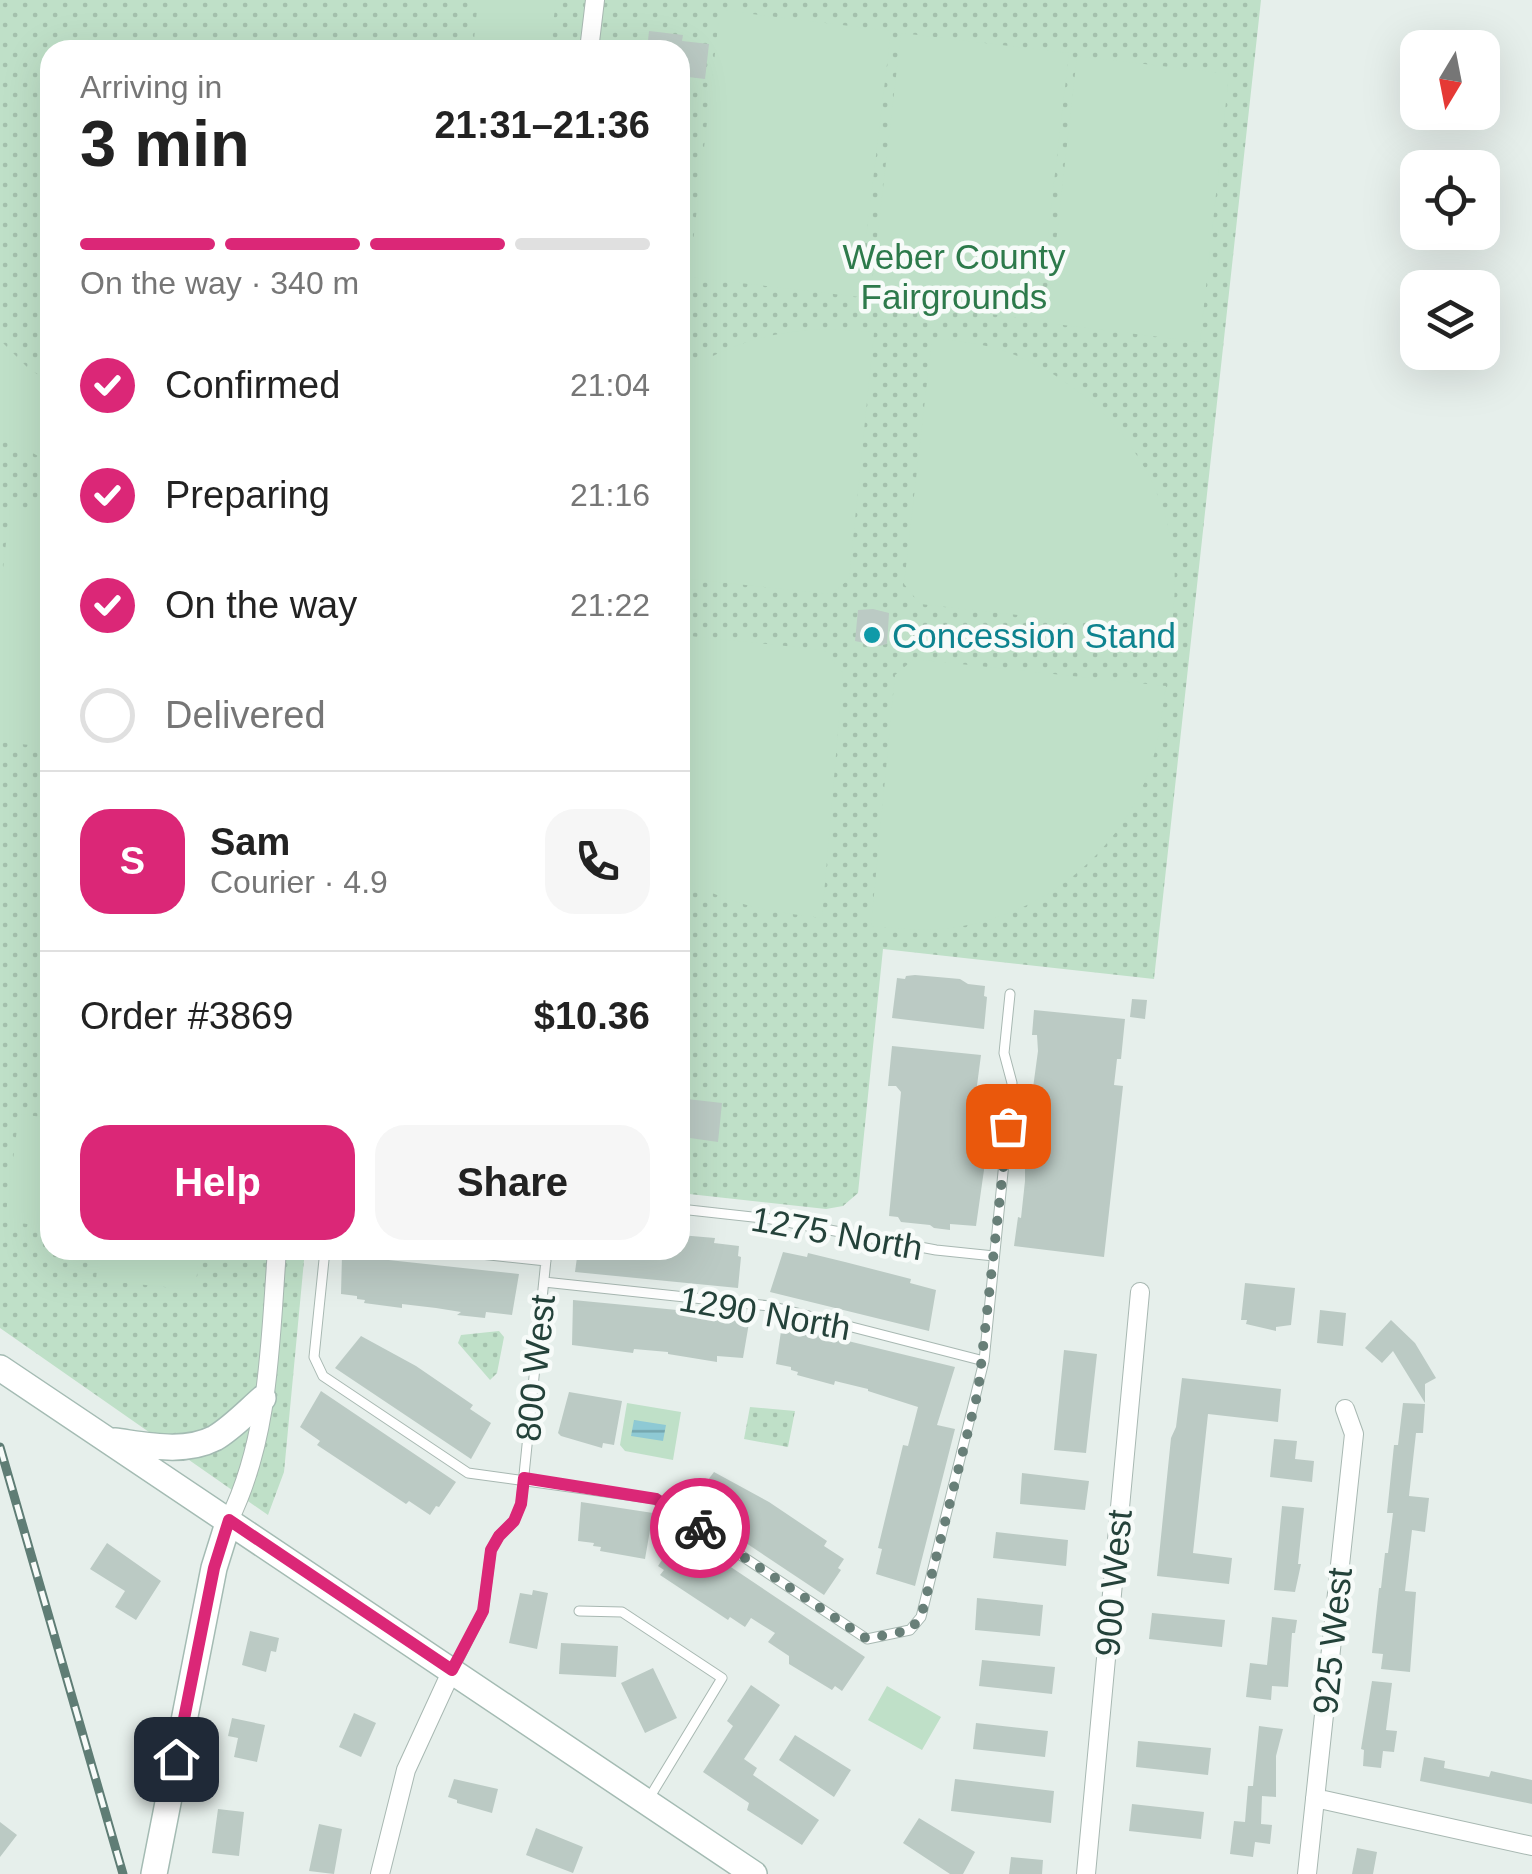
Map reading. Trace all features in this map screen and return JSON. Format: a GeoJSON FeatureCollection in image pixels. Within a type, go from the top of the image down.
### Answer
{"type":"FeatureCollection","features":[{"type":"Feature","properties":{"kind":"main road"},"geometry":{"type":"LineString","coordinates":[[0,1368],[754,1874]]}},
{"type":"Feature","properties":{"kind":"main road"},"geometry":{"type":"LineString","coordinates":[[111,1441],[166,1447],[194,1444],[214,1438],[263,1398]]}},
{"type":"Feature","properties":{"kind":"main road"},"geometry":{"type":"LineString","coordinates":[[154,1874],[214,1568],[229,1520]]}},
{"type":"Feature","properties":{"kind":"street"},"geometry":{"type":"LineString","coordinates":[[590,40],[594,0]]}},
{"type":"Feature","properties":{"kind":"street"},"geometry":{"type":"LineString","coordinates":[[229,1520],[253,1464],[276,1260]]}},
{"type":"Feature","properties":{"kind":"street","name":"900 West"},"geometry":{"type":"LineString","coordinates":[[1086,1874],[1140,1292]]}},
{"type":"Feature","properties":{"kind":"street","name":"925 West"},"geometry":{"type":"LineString","coordinates":[[1307,1874],[1354,1434],[1345,1409]]}},
{"type":"Feature","properties":{"kind":"street","name":"800 West"},"geometry":{"type":"LineString","coordinates":[[380,1874],[406,1770],[452,1670]]}},
{"type":"Feature","properties":{"kind":"street"},"geometry":{"type":"LineString","coordinates":[[1316,1798],[1532,1846]]}},
{"type":"Feature","properties":{"kind":"lane"},"geometry":{"type":"LineString","coordinates":[[323,1260],[316,1368],[468,1473],[656,1499],[867,1639],[910,1630],[921,1617],[984,1362],[1012,1083],[1004,1053],[1010,994]]}},
{"type":"Feature","properties":{"kind":"lane","name":"1275 North"},"geometry":{"type":"LineString","coordinates":[[690,1210],[770,1219],[936,1250],[994,1256]]}},
{"type":"Feature","properties":{"kind":"lane","name":"800 West"},"geometry":{"type":"LineString","coordinates":[[452,1670],[483,1611],[491,1550],[514,1521],[521,1504],[546,1260]]}},
{"type":"Feature","properties":{"kind":"lane","name":"1290 North"},"geometry":{"type":"LineString","coordinates":[[544,1282],[770,1306],[984,1362]]}},
{"type":"Feature","properties":{"kind":"lane"},"geometry":{"type":"LineString","coordinates":[[579,1611],[622,1612],[722,1678],[646,1802]]}},
{"type":"Feature","properties":{"kind":"green space","name":"Weber County Fairgrounds"},"geometry":{"type":"Polygon","coordinates":[[[0,0],[1261,0],[1154,979],[883,949],[858,1193],[843,1206],[826,1209],[690,1194],[690,40],[40,40],[40,1260],[304,1260],[284,1472],[268,1515],[0,1328],[0,0]]]}},
{"type":"Feature","properties":{"kind":"green space"},"geometry":{"type":"Polygon","coordinates":[[[478,0],[556,0],[551,40],[474,40],[478,0]]]}},
{"type":"Feature","properties":{"kind":"green space"},"geometry":{"type":"Polygon","coordinates":[[[720,10],[891,31],[859,297],[690,277],[720,10]]]}},
{"type":"Feature","properties":{"kind":"green space"},"geometry":{"type":"Polygon","coordinates":[[[901,33],[1069,53],[1038,320],[870,300],[901,33]]]}},
{"type":"Feature","properties":{"kind":"green space"},"geometry":{"type":"Polygon","coordinates":[[[1077,56],[1229,74],[1200,342],[1047,323],[1077,56]]]}},
{"type":"Feature","properties":{"kind":"green space"},"geometry":{"type":"Polygon","coordinates":[[[827,329],[874,332],[849,579],[831,594],[690,579],[690,370],[731,347],[788,333],[827,329]]]}},
{"type":"Feature","properties":{"kind":"green space"},"geometry":{"type":"Polygon","coordinates":[[[932,338],[989,346],[1039,366],[1070,385],[1121,434],[1142,462],[1168,528],[1175,580],[1171,632],[920,604],[904,584],[932,338]]]}},
{"type":"Feature","properties":{"kind":"green space"},"geometry":{"type":"Polygon","coordinates":[[[0,340],[40,376],[40,457],[0,434],[0,340]]]}},
{"type":"Feature","properties":{"kind":"green space"},"geometry":{"type":"Polygon","coordinates":[[[10,507],[40,510],[40,746],[0,742],[0,596],[10,507]]]}},
{"type":"Feature","properties":{"kind":"green space"},"geometry":{"type":"Polygon","coordinates":[[[690,636],[824,650],[843,673],[822,918],[766,910],[690,881],[690,636]]]}},
{"type":"Feature","properties":{"kind":"green space"},"geometry":{"type":"Polygon","coordinates":[[[914,659],[1166,686],[1156,747],[1126,817],[1083,868],[1027,905],[996,918],[928,929],[871,926],[895,675],[914,659]]]}},
{"type":"Feature","properties":{"kind":"green space"},"geometry":{"type":"Polygon","coordinates":[[[19,1114],[40,1117],[40,1226],[5,1221],[19,1114]]]}},
{"type":"Feature","properties":{"kind":"green space"},"geometry":{"type":"Polygon","coordinates":[[[98,1260],[199,1260],[195,1290],[96,1280],[98,1260]]]}},
{"type":"Feature","properties":{"kind":"green space"},"geometry":{"type":"Polygon","coordinates":[[[499,1331],[504,1337],[497,1373],[490,1380],[458,1343],[461,1335],[499,1331]]]}},
{"type":"Feature","properties":{"kind":"green space"},"geometry":{"type":"Polygon","coordinates":[[[627,1403],[681,1412],[673,1460],[625,1451],[620,1445],[627,1403]]]}},
{"type":"Feature","properties":{"kind":"green space"},"geometry":{"type":"Polygon","coordinates":[[[750,1407],[795,1411],[788,1447],[744,1439],[750,1407]]]}},
{"type":"Feature","properties":{"kind":"green space"},"geometry":{"type":"Polygon","coordinates":[[[887,1686],[941,1717],[922,1750],[868,1720],[887,1686]]]}},
{"type":"Feature","properties":{"kind":"water"},"geometry":{"type":"Polygon","coordinates":[[[634,1420],[666,1425],[663,1441],[631,1436],[634,1420]]]}},
{"type":"Feature","properties":{"kind":"building"},"geometry":{"type":"Polygon","coordinates":[[[649,31],[683,35],[682,40],[648,40],[649,31]]]}},
{"type":"Feature","properties":{"kind":"building"},"geometry":{"type":"Polygon","coordinates":[[[690,42],[709,44],[705,79],[690,77],[690,42]]]}},
{"type":"Feature","properties":{"kind":"building","name":"Concession Stand"},"geometry":{"type":"Polygon","coordinates":[[[858,610],[889,613],[887,644],[855,641],[858,610]]]}},
{"type":"Feature","properties":{"kind":"building"},"geometry":{"type":"Polygon","coordinates":[[[915,975],[960,979],[985,986],[984,1029],[892,1018],[897,978],[915,975]]]}},
{"type":"Feature","properties":{"kind":"building"},"geometry":{"type":"Polygon","coordinates":[[[1132,999],[1147,1000],[1145,1019],[1130,1017],[1132,999]]]}},
{"type":"Feature","properties":{"kind":"building"},"geometry":{"type":"Polygon","coordinates":[[[1034,1010],[1125,1019],[1114,1085],[1123,1086],[1104,1257],[1014,1246],[1018,1217],[1021,1218],[1025,1181],[1022,1169],[1038,1051],[1037,1035],[1032,1035],[1034,1010]]]}},
{"type":"Feature","properties":{"kind":"building"},"geometry":{"type":"Polygon","coordinates":[[[892,1046],[981,1055],[973,1116],[988,1118],[990,1128],[976,1226],[950,1224],[950,1230],[901,1222],[898,1217],[889,1216],[901,1092],[896,1086],[888,1086],[892,1046]]]}},
{"type":"Feature","properties":{"kind":"building"},"geometry":{"type":"Polygon","coordinates":[[[690,1099],[722,1103],[718,1142],[690,1138],[690,1099]]]}},
{"type":"Feature","properties":{"kind":"building"},"geometry":{"type":"Polygon","coordinates":[[[690,1236],[739,1246],[741,1257],[738,1288],[575,1272],[577,1260],[690,1260],[690,1236]]]}},
{"type":"Feature","properties":{"kind":"building"},"geometry":{"type":"Polygon","coordinates":[[[783,1252],[845,1262],[911,1279],[910,1283],[936,1290],[929,1331],[770,1292],[783,1252]]]}},
{"type":"Feature","properties":{"kind":"building"},"geometry":{"type":"Polygon","coordinates":[[[342,1260],[389,1260],[519,1274],[512,1315],[457,1315],[461,1312],[364,1303],[357,1296],[341,1294],[342,1260]]]}},
{"type":"Feature","properties":{"kind":"building"},"geometry":{"type":"Polygon","coordinates":[[[1245,1283],[1295,1288],[1291,1325],[1276,1327],[1276,1331],[1241,1320],[1245,1283]]]}},
{"type":"Feature","properties":{"kind":"building"},"geometry":{"type":"Polygon","coordinates":[[[573,1300],[750,1317],[743,1358],[717,1356],[717,1362],[668,1352],[634,1349],[633,1353],[572,1345],[573,1300]]]}},
{"type":"Feature","properties":{"kind":"building"},"geometry":{"type":"Polygon","coordinates":[[[1320,1310],[1346,1313],[1343,1346],[1317,1343],[1320,1310]]]}},
{"type":"Feature","properties":{"kind":"building"},"geometry":{"type":"Polygon","coordinates":[[[1391,1320],[1415,1343],[1436,1378],[1425,1384],[1425,1403],[1393,1351],[1382,1363],[1365,1348],[1391,1320]]]}},
{"type":"Feature","properties":{"kind":"building"},"geometry":{"type":"Polygon","coordinates":[[[782,1325],[955,1367],[937,1425],[955,1429],[915,1586],[876,1574],[882,1549],[878,1548],[903,1445],[908,1446],[918,1407],[868,1389],[797,1375],[791,1367],[776,1364],[782,1325]]]}},
{"type":"Feature","properties":{"kind":"building"},"geometry":{"type":"Polygon","coordinates":[[[361,1336],[416,1366],[473,1405],[470,1409],[491,1423],[471,1459],[335,1368],[361,1336]]]}},
{"type":"Feature","properties":{"kind":"building"},"geometry":{"type":"Polygon","coordinates":[[[1064,1350],[1097,1354],[1086,1453],[1054,1450],[1064,1350]]]}},
{"type":"Feature","properties":{"kind":"building"},"geometry":{"type":"Polygon","coordinates":[[[1182,1378],[1281,1389],[1278,1422],[1208,1414],[1193,1553],[1232,1558],[1229,1584],[1157,1576],[1171,1438],[1182,1378]]]}},
{"type":"Feature","properties":{"kind":"building"},"geometry":{"type":"Polygon","coordinates":[[[321,1391],[456,1482],[439,1507],[430,1515],[409,1501],[406,1504],[317,1445],[320,1441],[300,1427],[321,1391]]]}},
{"type":"Feature","properties":{"kind":"building"},"geometry":{"type":"Polygon","coordinates":[[[569,1392],[622,1401],[614,1445],[603,1443],[602,1448],[558,1433],[569,1392]]]}},
{"type":"Feature","properties":{"kind":"building"},"geometry":{"type":"Polygon","coordinates":[[[1403,1403],[1425,1404],[1423,1433],[1416,1433],[1409,1496],[1429,1498],[1425,1532],[1412,1530],[1405,1591],[1416,1592],[1410,1672],[1381,1669],[1383,1654],[1372,1653],[1393,1513],[1387,1513],[1394,1445],[1398,1445],[1403,1403]]]}},
{"type":"Feature","properties":{"kind":"building"},"geometry":{"type":"Polygon","coordinates":[[[1274,1439],[1297,1441],[1295,1459],[1314,1461],[1312,1482],[1270,1477],[1274,1439]]]}},
{"type":"Feature","properties":{"kind":"building"},"geometry":{"type":"Polygon","coordinates":[[[714,1472],[769,1502],[827,1541],[824,1546],[844,1559],[824,1595],[689,1505],[714,1472]]]}},
{"type":"Feature","properties":{"kind":"building"},"geometry":{"type":"Polygon","coordinates":[[[1022,1473],[1089,1481],[1085,1510],[1020,1504],[1022,1473]]]}},
{"type":"Feature","properties":{"kind":"building"},"geometry":{"type":"Polygon","coordinates":[[[581,1502],[653,1513],[645,1559],[600,1551],[601,1547],[593,1546],[594,1543],[578,1541],[581,1502]]]}},
{"type":"Feature","properties":{"kind":"building"},"geometry":{"type":"Polygon","coordinates":[[[1282,1506],[1304,1508],[1295,1592],[1274,1590],[1282,1506]]]}},
{"type":"Feature","properties":{"kind":"building"},"geometry":{"type":"Polygon","coordinates":[[[996,1532],[1068,1540],[1066,1566],[993,1558],[996,1532]]]}},
{"type":"Feature","properties":{"kind":"building"},"geometry":{"type":"Polygon","coordinates":[[[680,1533],[865,1657],[842,1691],[835,1686],[832,1690],[789,1664],[789,1656],[768,1642],[775,1633],[751,1618],[745,1627],[730,1617],[728,1620],[660,1575],[664,1570],[658,1566],[680,1533]]]}},
{"type":"Feature","properties":{"kind":"building"},"geometry":{"type":"Polygon","coordinates":[[[107,1543],[161,1581],[136,1620],[115,1607],[125,1591],[90,1569],[107,1543]]]}},
{"type":"Feature","properties":{"kind":"building"},"geometry":{"type":"Polygon","coordinates":[[[533,1590],[548,1593],[537,1649],[509,1643],[520,1593],[532,1595],[533,1590]]]}},
{"type":"Feature","properties":{"kind":"building"},"geometry":{"type":"Polygon","coordinates":[[[977,1598],[1043,1605],[1040,1636],[975,1630],[977,1598]]]}},
{"type":"Feature","properties":{"kind":"building"},"geometry":{"type":"Polygon","coordinates":[[[1152,1613],[1225,1620],[1222,1647],[1149,1639],[1152,1613]]]}},
{"type":"Feature","properties":{"kind":"building"},"geometry":{"type":"Polygon","coordinates":[[[1272,1617],[1297,1620],[1292,1633],[1288,1687],[1272,1686],[1271,1700],[1246,1697],[1250,1663],[1267,1665],[1272,1617]]]}},
{"type":"Feature","properties":{"kind":"building"},"geometry":{"type":"Polygon","coordinates":[[[250,1631],[279,1638],[266,1672],[242,1665],[250,1631]]]}},
{"type":"Feature","properties":{"kind":"building"},"geometry":{"type":"Polygon","coordinates":[[[561,1643],[618,1646],[616,1677],[559,1674],[561,1643]]]}},
{"type":"Feature","properties":{"kind":"building"},"geometry":{"type":"Polygon","coordinates":[[[982,1660],[1055,1667],[1052,1694],[979,1686],[982,1660]]]}},
{"type":"Feature","properties":{"kind":"building"},"geometry":{"type":"Polygon","coordinates":[[[653,1668],[677,1718],[645,1733],[621,1683],[653,1668]]]}},
{"type":"Feature","properties":{"kind":"building"},"geometry":{"type":"Polygon","coordinates":[[[1372,1681],[1392,1683],[1386,1730],[1397,1731],[1394,1752],[1383,1751],[1381,1768],[1363,1766],[1361,1749],[1372,1681]]]}},
{"type":"Feature","properties":{"kind":"building"},"geometry":{"type":"Polygon","coordinates":[[[751,1685],[780,1705],[744,1759],[757,1768],[753,1775],[819,1820],[802,1845],[747,1810],[749,1803],[703,1772],[733,1726],[727,1721],[751,1685]]]}},
{"type":"Feature","properties":{"kind":"building"},"geometry":{"type":"Polygon","coordinates":[[[354,1713],[376,1723],[361,1757],[339,1747],[354,1713]]]}},
{"type":"Feature","properties":{"kind":"building"},"geometry":{"type":"Polygon","coordinates":[[[232,1718],[265,1725],[257,1762],[234,1757],[238,1738],[228,1736],[232,1718]]]}},
{"type":"Feature","properties":{"kind":"building"},"geometry":{"type":"Polygon","coordinates":[[[976,1723],[1048,1731],[1045,1757],[973,1749],[976,1723]]]}},
{"type":"Feature","properties":{"kind":"building"},"geometry":{"type":"Polygon","coordinates":[[[1259,1726],[1283,1729],[1276,1756],[1276,1797],[1262,1796],[1261,1824],[1272,1825],[1270,1844],[1255,1842],[1253,1857],[1230,1854],[1234,1821],[1245,1822],[1259,1726]]]}},
{"type":"Feature","properties":{"kind":"building"},"geometry":{"type":"Polygon","coordinates":[[[795,1735],[851,1770],[834,1797],[779,1760],[795,1735]]]}},
{"type":"Feature","properties":{"kind":"building"},"geometry":{"type":"Polygon","coordinates":[[[1138,1741],[1211,1748],[1208,1775],[1136,1767],[1138,1741]]]}},
{"type":"Feature","properties":{"kind":"building"},"geometry":{"type":"Polygon","coordinates":[[[1424,1757],[1445,1761],[1444,1768],[1489,1777],[1491,1771],[1532,1780],[1532,1804],[1420,1781],[1424,1757]]]}},
{"type":"Feature","properties":{"kind":"building"},"geometry":{"type":"Polygon","coordinates":[[[454,1779],[498,1789],[492,1813],[448,1797],[454,1779]]]}},
{"type":"Feature","properties":{"kind":"building"},"geometry":{"type":"Polygon","coordinates":[[[955,1779],[1054,1791],[1051,1823],[951,1811],[955,1779]]]}},
{"type":"Feature","properties":{"kind":"building"},"geometry":{"type":"Polygon","coordinates":[[[1132,1804],[1204,1812],[1201,1839],[1129,1831],[1132,1804]]]}},
{"type":"Feature","properties":{"kind":"building"},"geometry":{"type":"Polygon","coordinates":[[[218,1809],[244,1812],[239,1856],[212,1853],[218,1809]]]}},
{"type":"Feature","properties":{"kind":"building"},"geometry":{"type":"Polygon","coordinates":[[[919,1818],[975,1852],[963,1874],[950,1874],[903,1843],[919,1818]]]}},
{"type":"Feature","properties":{"kind":"building"},"geometry":{"type":"Polygon","coordinates":[[[0,1822],[17,1835],[0,1857],[0,1822]]]}},
{"type":"Feature","properties":{"kind":"building"},"geometry":{"type":"Polygon","coordinates":[[[319,1824],[342,1829],[334,1874],[309,1871],[319,1824]]]}},
{"type":"Feature","properties":{"kind":"building"},"geometry":{"type":"Polygon","coordinates":[[[536,1828],[583,1847],[573,1873],[526,1855],[536,1828]]]}},
{"type":"Feature","properties":{"kind":"building"},"geometry":{"type":"Polygon","coordinates":[[[1357,1848],[1377,1852],[1373,1874],[1352,1874],[1357,1848]]]}},
{"type":"Feature","properties":{"kind":"building"},"geometry":{"type":"Polygon","coordinates":[[[1011,1857],[1043,1860],[1042,1874],[1009,1874],[1011,1857]]]}},
{"type":"Feature","properties":{"kind":"railway"},"geometry":{"type":"LineString","coordinates":[[0,1447],[123,1874]]}},
{"type":"Feature","properties":{"kind":"way so far"},"geometry":{"type":"LineString","coordinates":[[700,1528],[867,1639],[910,1630],[921,1617],[984,1362],[1008,1126]]}},
{"type":"Feature","properties":{"kind":"place","name":"Concession Stand"},"geometry":{"type":"Point","coordinates":[872,635]}},
{"type":"Feature","properties":{"kind":"route"},"geometry":{"type":"LineString","coordinates":[[176,1759],[214,1568],[229,1520],[452,1670],[483,1611],[491,1550],[514,1521],[524,1478],[656,1499],[700,1528]]}}]}
